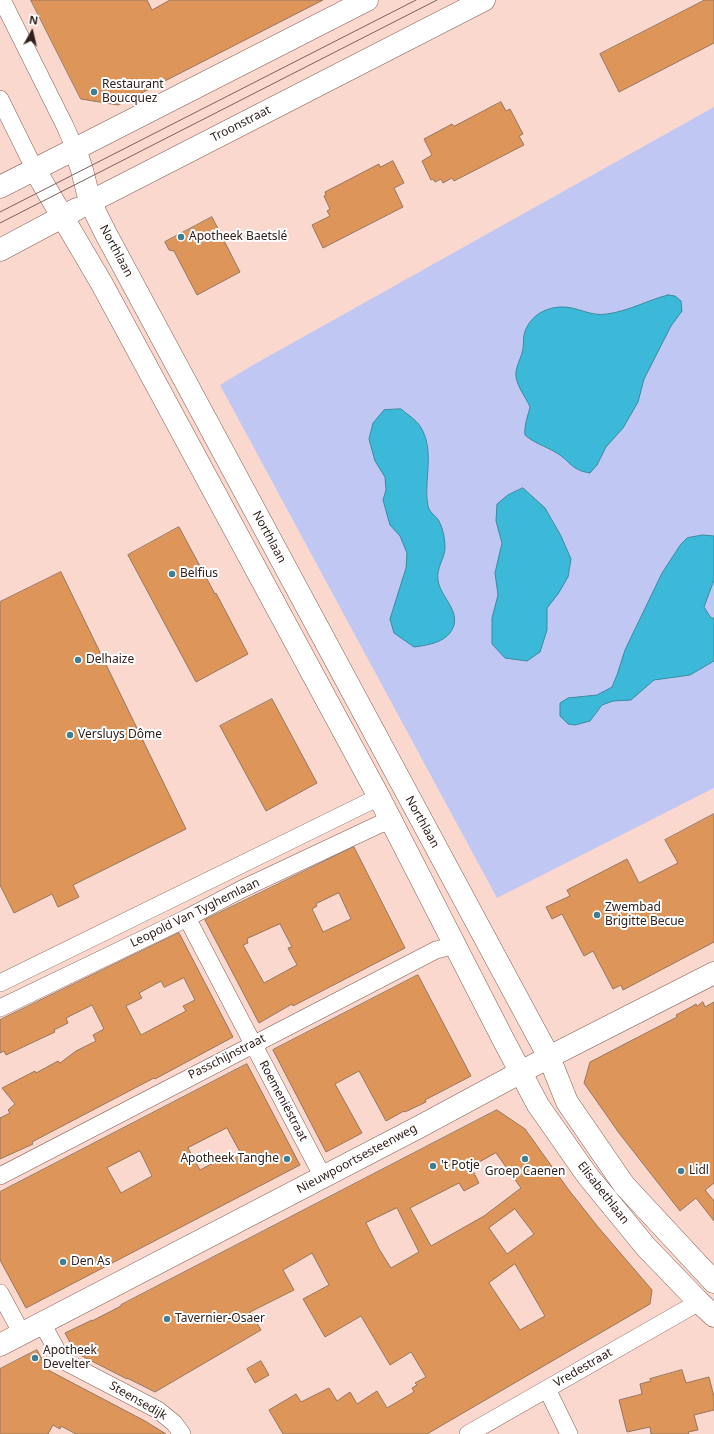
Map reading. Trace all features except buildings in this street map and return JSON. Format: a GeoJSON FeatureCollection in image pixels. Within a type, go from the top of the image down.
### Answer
{"type":"FeatureCollection","features":[{"type":"Feature","properties":{"kind":"main road","name":"Troonstraat"},"geometry":{"type":"LineString","coordinates":[[0,250],[90,202],[484,0]]}},
{"type":"Feature","properties":{"kind":"main road"},"geometry":{"type":"LineString","coordinates":[[0,187],[360,2]]}},
{"type":"Feature","properties":{"kind":"main road","name":"Northlaan"},"geometry":{"type":"LineString","coordinates":[[75,149],[90,202],[549,1057]]}},
{"type":"Feature","properties":{"kind":"main road"},"geometry":{"type":"LineString","coordinates":[[35,170],[64,216],[102,284],[379,797],[521,1072]]}},
{"type":"Feature","properties":{"kind":"main road","name":"Nieuwpoortsesteenweg"},"geometry":{"type":"LineString","coordinates":[[0,1345],[714,972]]}},
{"type":"Feature","properties":{"kind":"main road","name":"Elisabethlaan"},"geometry":{"type":"LineString","coordinates":[[549,1057],[568,1102],[624,1185],[714,1282]]}},
{"type":"Feature","properties":{"kind":"main road","name":"Elisabethlaan"},"geometry":{"type":"LineString","coordinates":[[521,1072],[538,1105],[587,1175],[646,1247],[709,1304]]}},
{"type":"Feature","properties":{"kind":"street","name":"Northlaan"},"geometry":{"type":"LineString","coordinates":[[3,5],[65,126],[75,149]]}},
{"type":"Feature","properties":{"kind":"street"},"geometry":{"type":"LineString","coordinates":[[0,100],[35,170]]}},
{"type":"Feature","properties":{"kind":"street","name":"Leopold Van Tyghemlaan"},"geometry":{"type":"LineString","coordinates":[[0,983],[379,797]]}},
{"type":"Feature","properties":{"kind":"street","name":"Leopold Van Tyghemlaan"},"geometry":{"type":"LineString","coordinates":[[0,1008],[187,918],[242,889],[380,824],[391,821]]}},
{"type":"Feature","properties":{"kind":"street","name":"Roemeniëstraat"},"geometry":{"type":"LineString","coordinates":[[187,918],[323,1177]]}},
{"type":"Feature","properties":{"kind":"street","name":"Passchijnstraat"},"geometry":{"type":"LineString","coordinates":[[0,1176],[436,950],[456,945]]}},
{"type":"Feature","properties":{"kind":"street"},"geometry":{"type":"LineString","coordinates":[[0,1293],[22,1334]]}},
{"type":"Feature","properties":{"kind":"street","name":"Vredestraat"},"geometry":{"type":"LineString","coordinates":[[468,1434],[547,1390],[680,1312],[709,1304]]}},
{"type":"Feature","properties":{"kind":"street","name":"Steensedijk"},"geometry":{"type":"LineString","coordinates":[[42,1323],[62,1360],[158,1410],[174,1423],[182,1434]]}},
{"type":"Feature","properties":{"kind":"street"},"geometry":{"type":"LineString","coordinates":[[547,1390],[569,1434]]}},
{"type":"Feature","properties":{"kind":"shaded area"},"geometry":{"type":"Polygon","coordinates":[[[714,107],[714,788],[497,898],[220,385],[253,365],[714,107]]]}},
{"type":"Feature","properties":{"kind":"shaded area"},"geometry":{"type":"Polygon","coordinates":[[[668,295],[675,296],[681,301],[682,311],[671,326],[644,379],[638,402],[623,428],[606,447],[597,465],[590,473],[578,470],[560,455],[525,435],[530,407],[518,384],[516,373],[523,351],[526,329],[537,315],[548,309],[560,307],[572,308],[601,315],[615,313],[668,295]]]}},
{"type":"Feature","properties":{"kind":"shaded area"},"geometry":{"type":"Polygon","coordinates":[[[401,409],[414,419],[420,426],[425,436],[428,455],[428,506],[439,521],[443,530],[445,541],[445,552],[438,571],[438,580],[439,586],[455,619],[451,631],[443,639],[432,644],[414,647],[394,633],[390,619],[406,568],[407,553],[400,536],[390,525],[383,500],[386,490],[385,477],[375,461],[369,439],[373,423],[384,410],[401,409]]]}},
{"type":"Feature","properties":{"kind":"shaded area"},"geometry":{"type":"Polygon","coordinates":[[[523,488],[545,508],[561,536],[571,559],[568,577],[558,594],[547,608],[547,630],[540,652],[527,661],[505,658],[492,644],[492,618],[498,595],[495,573],[502,543],[496,521],[497,504],[508,495],[523,488]]]}},
{"type":"Feature","properties":{"kind":"shaded area"},"geometry":{"type":"Polygon","coordinates":[[[703,535],[714,536],[714,580],[704,607],[711,618],[714,618],[714,661],[690,675],[654,680],[631,700],[613,701],[602,705],[590,721],[575,725],[568,724],[560,716],[560,703],[568,698],[597,695],[612,687],[625,650],[662,573],[681,544],[687,538],[703,535]]]}},
{"type":"Feature","properties":{"kind":"tram line"},"geometry":{"type":"LineString","coordinates":[[0,212],[416,0]]}},
{"type":"Feature","properties":{"kind":"tram line"},"geometry":{"type":"LineString","coordinates":[[0,223],[437,0]]}},
{"type":"Feature","properties":{"kind":"place","name":"Restaurant Boucquez"},"geometry":{"type":"Point","coordinates":[94,92]}},
{"type":"Feature","properties":{"kind":"place","name":"Apotheek Baetslé"},"geometry":{"type":"Point","coordinates":[181,237]}},
{"type":"Feature","properties":{"kind":"place","name":"Belfius"},"geometry":{"type":"Point","coordinates":[172,574]}},
{"type":"Feature","properties":{"kind":"place","name":"Delhaize"},"geometry":{"type":"Point","coordinates":[78,660]}},
{"type":"Feature","properties":{"kind":"place","name":"Versluys Dôme"},"geometry":{"type":"Point","coordinates":[70,735]}},
{"type":"Feature","properties":{"kind":"place","name":"Zwembad Brigitte Becue"},"geometry":{"type":"Point","coordinates":[597,915]}},
{"type":"Feature","properties":{"kind":"place","name":"Apotheek Tanghe"},"geometry":{"type":"Point","coordinates":[287,1159]}},
{"type":"Feature","properties":{"kind":"place","name":"Groep Caenen"},"geometry":{"type":"Point","coordinates":[525,1159]}},
{"type":"Feature","properties":{"kind":"place","name":"'t Potje"},"geometry":{"type":"Point","coordinates":[433,1166]}},
{"type":"Feature","properties":{"kind":"place","name":"Lidl"},"geometry":{"type":"Point","coordinates":[681,1171]}},
{"type":"Feature","properties":{"kind":"place","name":"Den As"},"geometry":{"type":"Point","coordinates":[63,1262]}},
{"type":"Feature","properties":{"kind":"place","name":"Tavernier-Osaer"},"geometry":{"type":"Point","coordinates":[167,1319]}},
{"type":"Feature","properties":{"kind":"place","name":"Apotheek Develter"},"geometry":{"type":"Point","coordinates":[35,1358]}}]}
